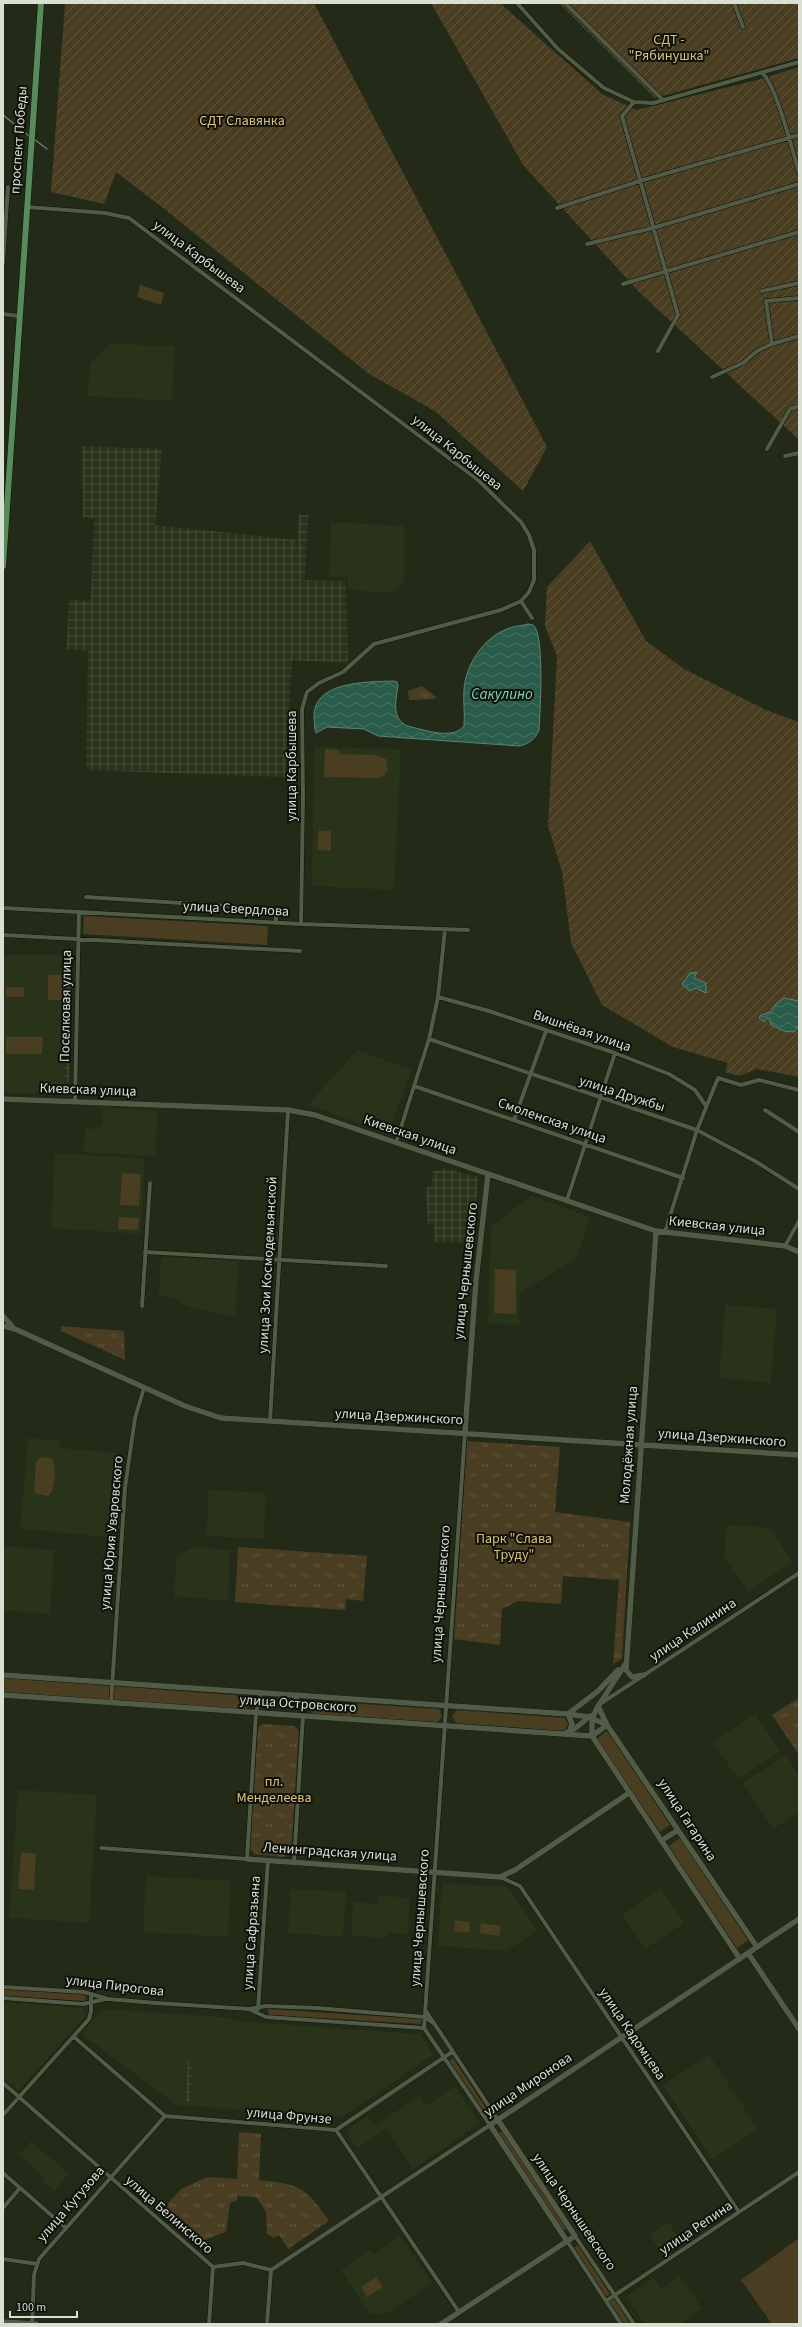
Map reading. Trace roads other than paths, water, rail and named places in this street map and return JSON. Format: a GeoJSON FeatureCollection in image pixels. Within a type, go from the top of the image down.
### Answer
{"type":"FeatureCollection","features":[{"type":"Feature","properties":{"kind":"main road","name":"проспект Победы"},"geometry":{"type":"LineString","coordinates":[[3,566],[26,207],[41,3]]}},
{"type":"Feature","properties":{"kind":"main road","name":"Киевская улица"},"geometry":{"type":"LineString","coordinates":[[3,1099],[288,1110],[315,1115],[656,1232],[785,1246],[799,1252]]}},
{"type":"Feature","properties":{"kind":"main road","name":"улица Чернышевского"},"geometry":{"type":"LineString","coordinates":[[465,1432],[476,1281],[488,1174]]}},
{"type":"Feature","properties":{"kind":"main road","name":"Молодёжная улица"},"geometry":{"type":"LineString","coordinates":[[627,1661],[640,1445],[656,1232]]}},
{"type":"Feature","properties":{"kind":"main road","name":"улица Дзержинского"},"geometry":{"type":"LineString","coordinates":[[3,1316],[16,1329]]}},
{"type":"Feature","properties":{"kind":"main road","name":"улица Дзержинского"},"geometry":{"type":"LineString","coordinates":[[3,1326],[16,1329],[144,1388],[208,1414],[228,1418],[270,1422],[465,1432],[799,1455]]}},
{"type":"Feature","properties":{"kind":"main road"},"geometry":{"type":"LineString","coordinates":[[627,1661],[626,1670],[628,1674],[637,1677],[644,1676]]}},
{"type":"Feature","properties":{"kind":"main road"},"geometry":{"type":"LineString","coordinates":[[566,1733],[591,1718],[627,1661]]}},
{"type":"Feature","properties":{"kind":"main road"},"geometry":{"type":"LineString","coordinates":[[566,1733],[572,1728],[568,1714],[598,1691],[627,1661]]}},
{"type":"Feature","properties":{"kind":"main road","name":"улица Островского"},"geometry":{"type":"LineString","coordinates":[[3,1675],[568,1714],[591,1718],[607,1725]]}},
{"type":"Feature","properties":{"kind":"main road","name":"улица Островского"},"geometry":{"type":"LineString","coordinates":[[3,1695],[592,1736]]}},
{"type":"Feature","properties":{"kind":"main road","name":"улица Гагарина"},"geometry":{"type":"LineString","coordinates":[[598,1706],[607,1725],[757,1947]]}},
{"type":"Feature","properties":{"kind":"main road"},"geometry":{"type":"LineString","coordinates":[[591,1718],[592,1736],[740,1959]]}},
{"type":"Feature","properties":{"kind":"main road"},"geometry":{"type":"LineString","coordinates":[[592,1736],[607,1725]]}},
{"type":"Feature","properties":{"kind":"main road"},"geometry":{"type":"LineString","coordinates":[[500,1877],[518,1868],[629,1793]]}},
{"type":"Feature","properties":{"kind":"main road"},"geometry":{"type":"LineString","coordinates":[[661,1841],[678,1830]]}},
{"type":"Feature","properties":{"kind":"main road","name":"Ленинградская улица"},"geometry":{"type":"LineString","coordinates":[[247,1858],[500,1877]]}},
{"type":"Feature","properties":{"kind":"main road","name":"улица Миронова"},"geometry":{"type":"LineString","coordinates":[[490,2125],[799,1919]]}},
{"type":"Feature","properties":{"kind":"main road"},"geometry":{"type":"LineString","coordinates":[[748,1953],[799,2029]]}},
{"type":"Feature","properties":{"kind":"main road","name":"улица Чернышевского"},"geometry":{"type":"LineString","coordinates":[[498,2120],[575,2236]]}},
{"type":"Feature","properties":{"kind":"main road","name":"улица Чернышевского"},"geometry":{"type":"LineString","coordinates":[[490,2125],[566,2241]]}},
{"type":"Feature","properties":{"kind":"main road"},"geometry":{"type":"LineString","coordinates":[[441,2324],[575,2236]]}},
{"type":"Feature","properties":{"kind":"main road"},"geometry":{"type":"LineString","coordinates":[[3,2322],[36,2324]]}},
{"type":"Feature","properties":{"kind":"street"},"geometry":{"type":"LineString","coordinates":[[517,3],[558,49],[604,88],[634,102],[653,103],[763,74],[799,62]]}},
{"type":"Feature","properties":{"kind":"street"},"geometry":{"type":"LineString","coordinates":[[565,3],[663,100]]}},
{"type":"Feature","properties":{"kind":"street"},"geometry":{"type":"LineString","coordinates":[[734,3],[743,27]]}},
{"type":"Feature","properties":{"kind":"street"},"geometry":{"type":"LineString","coordinates":[[763,74],[768,78],[799,172]]}},
{"type":"Feature","properties":{"kind":"street"},"geometry":{"type":"LineString","coordinates":[[634,102],[622,116],[678,315],[658,351]]}},
{"type":"Feature","properties":{"kind":"street"},"geometry":{"type":"LineString","coordinates":[[558,208],[640,181],[799,135]]}},
{"type":"Feature","properties":{"kind":"street"},"geometry":{"type":"LineString","coordinates":[[587,244],[654,228],[799,184]]}},
{"type":"Feature","properties":{"kind":"street"},"geometry":{"type":"LineString","coordinates":[[3,263],[8,187]]}},
{"type":"Feature","properties":{"kind":"street","name":"улица Карбышева"},"geometry":{"type":"LineString","coordinates":[[26,207],[105,212],[129,218],[478,480],[521,522],[529,534],[534,550],[535,569],[529,592],[520,602],[483,616],[374,644],[343,672],[318,683],[307,692],[302,709],[301,924]]}},
{"type":"Feature","properties":{"kind":"street"},"geometry":{"type":"LineString","coordinates":[[623,284],[665,270],[799,232]]}},
{"type":"Feature","properties":{"kind":"street"},"geometry":{"type":"LineString","coordinates":[[762,291],[799,283]]}},
{"type":"Feature","properties":{"kind":"street"},"geometry":{"type":"LineString","coordinates":[[772,344],[766,301],[799,298]]}},
{"type":"Feature","properties":{"kind":"street"},"geometry":{"type":"LineString","coordinates":[[3,314],[20,316]]}},
{"type":"Feature","properties":{"kind":"street"},"geometry":{"type":"LineString","coordinates":[[712,377],[743,363],[757,352],[772,344],[799,336]]}},
{"type":"Feature","properties":{"kind":"street"},"geometry":{"type":"LineString","coordinates":[[767,449],[790,408],[799,406]]}},
{"type":"Feature","properties":{"kind":"street"},"geometry":{"type":"LineString","coordinates":[[785,456],[799,453]]}},
{"type":"Feature","properties":{"kind":"street"},"geometry":{"type":"LineString","coordinates":[[520,602],[532,618]]}},
{"type":"Feature","properties":{"kind":"street"},"geometry":{"type":"LineString","coordinates":[[86,897],[276,909],[276,923]]}},
{"type":"Feature","properties":{"kind":"street","name":"улица Свердлова"},"geometry":{"type":"LineString","coordinates":[[3,908],[276,923],[468,930]]}},
{"type":"Feature","properties":{"kind":"street","name":"Поселковая улица"},"geometry":{"type":"LineString","coordinates":[[75,1102],[79,912]]}},
{"type":"Feature","properties":{"kind":"street"},"geometry":{"type":"LineString","coordinates":[[396,1143],[429,1039],[438,997],[445,929]]}},
{"type":"Feature","properties":{"kind":"street"},"geometry":{"type":"LineString","coordinates":[[3,935],[300,951]]}},
{"type":"Feature","properties":{"kind":"street","name":"Вишнёвая улица"},"geometry":{"type":"LineString","coordinates":[[438,997],[460,1001],[615,1053],[669,1074],[695,1090],[706,1106]]}},
{"type":"Feature","properties":{"kind":"street"},"geometry":{"type":"LineString","coordinates":[[514,1120],[529,1074],[546,1031]]}},
{"type":"Feature","properties":{"kind":"street","name":"улица Дружбы"},"geometry":{"type":"LineString","coordinates":[[429,1039],[600,1099],[697,1130],[755,1160],[799,1189]]}},
{"type":"Feature","properties":{"kind":"street"},"geometry":{"type":"LineString","coordinates":[[566,1200],[586,1144],[615,1053]]}},
{"type":"Feature","properties":{"kind":"street"},"geometry":{"type":"LineString","coordinates":[[665,1232],[697,1130],[718,1078],[741,1085],[759,1080],[799,1090]]}},
{"type":"Feature","properties":{"kind":"street","name":"Смоленская улица"},"geometry":{"type":"LineString","coordinates":[[414,1086],[683,1178]]}},
{"type":"Feature","properties":{"kind":"street","name":"улица Зои Космодемьянской"},"geometry":{"type":"LineString","coordinates":[[270,1422],[288,1110]]}},
{"type":"Feature","properties":{"kind":"street"},"geometry":{"type":"LineString","coordinates":[[765,1110],[799,1132]]}},
{"type":"Feature","properties":{"kind":"street"},"geometry":{"type":"LineString","coordinates":[[142,1306],[150,1183]]}},
{"type":"Feature","properties":{"kind":"street"},"geometry":{"type":"LineString","coordinates":[[785,1246],[799,1221]]}},
{"type":"Feature","properties":{"kind":"street"},"geometry":{"type":"LineString","coordinates":[[145,1252],[386,1266]]}},
{"type":"Feature","properties":{"kind":"street","name":"улица Юрия Уваровского"},"geometry":{"type":"LineString","coordinates":[[110,1703],[125,1488],[135,1418],[144,1388]]}},
{"type":"Feature","properties":{"kind":"street","name":"улица Чернышевского"},"geometry":{"type":"LineString","coordinates":[[465,1432],[424,2028],[490,2125]]}},
{"type":"Feature","properties":{"kind":"street","name":"улица Калинина"},"geometry":{"type":"LineString","coordinates":[[598,1706],[799,1573]]}},
{"type":"Feature","properties":{"kind":"street","name":"улица Сафразьяна"},"geometry":{"type":"LineString","coordinates":[[247,1858],[256,1713],[261,1694]]}},
{"type":"Feature","properties":{"kind":"street"},"geometry":{"type":"LineString","coordinates":[[294,1696],[299,1702],[302,1716],[294,1862]]}},
{"type":"Feature","properties":{"kind":"street","name":"Ленинградская улица"},"geometry":{"type":"LineString","coordinates":[[101,1848],[247,1858]]}},
{"type":"Feature","properties":{"kind":"street","name":"улица Сафразьяна"},"geometry":{"type":"LineString","coordinates":[[258,2013],[268,1860]]}},
{"type":"Feature","properties":{"kind":"street","name":"улица Кадомцева"},"geometry":{"type":"LineString","coordinates":[[500,1877],[520,1886],[740,2212]]}},
{"type":"Feature","properties":{"kind":"street","name":"улица Пирогова"},"geometry":{"type":"LineString","coordinates":[[3,1987],[84,1992],[108,1999],[249,2009],[258,2007],[318,2008],[425,2017]]}},
{"type":"Feature","properties":{"kind":"street"},"geometry":{"type":"LineString","coordinates":[[3,2116],[89,2019],[91,1995]]}},
{"type":"Feature","properties":{"kind":"street","name":"улица Пирогова"},"geometry":{"type":"LineString","coordinates":[[3,1998],[83,2004],[108,1999]]}},
{"type":"Feature","properties":{"kind":"street","name":"улица Пирогова"},"geometry":{"type":"LineString","coordinates":[[249,2009],[266,2016],[424,2028]]}},
{"type":"Feature","properties":{"kind":"street"},"geometry":{"type":"LineString","coordinates":[[425,2010],[433,2023]]}},
{"type":"Feature","properties":{"kind":"street","name":"улица Чернышевского"},"geometry":{"type":"LineString","coordinates":[[425,2017],[433,2023],[498,2120]]}},
{"type":"Feature","properties":{"kind":"street"},"geometry":{"type":"LineString","coordinates":[[74,2037],[165,2116]]}},
{"type":"Feature","properties":{"kind":"street"},"geometry":{"type":"LineString","coordinates":[[336,2130],[452,2052]]}},
{"type":"Feature","properties":{"kind":"street","name":"улица Белинского"},"geometry":{"type":"LineString","coordinates":[[3,2083],[213,2267]]}},
{"type":"Feature","properties":{"kind":"street","name":"улица Фрунзе"},"geometry":{"type":"LineString","coordinates":[[165,2116],[336,2130],[459,2312]]}},
{"type":"Feature","properties":{"kind":"street","name":"улица Кутузова"},"geometry":{"type":"LineString","coordinates":[[32,2324],[34,2275],[37,2264],[66,2228],[165,2116]]}},
{"type":"Feature","properties":{"kind":"street","name":"улица Миронова"},"geometry":{"type":"LineString","coordinates":[[271,2270],[490,2125]]}},
{"type":"Feature","properties":{"kind":"street","name":"улица Репина"},"geometry":{"type":"LineString","coordinates":[[606,2301],[799,2172]]}},
{"type":"Feature","properties":{"kind":"street"},"geometry":{"type":"LineString","coordinates":[[3,2173],[66,2228]]}},
{"type":"Feature","properties":{"kind":"street"},"geometry":{"type":"LineString","coordinates":[[3,2208],[20,2188]]}},
{"type":"Feature","properties":{"kind":"street","name":"улица Чернышевского"},"geometry":{"type":"LineString","coordinates":[[575,2236],[634,2324]]}},
{"type":"Feature","properties":{"kind":"street","name":"улица Чернышевского"},"geometry":{"type":"LineString","coordinates":[[566,2241],[621,2324]]}},
{"type":"Feature","properties":{"kind":"street"},"geometry":{"type":"LineString","coordinates":[[3,2259],[37,2264]]}},
{"type":"Feature","properties":{"kind":"street"},"geometry":{"type":"LineString","coordinates":[[209,2324],[213,2267],[243,2263],[271,2270],[267,2324]]}},
{"type":"Feature","properties":{"kind":"water","name":"Сакулино"},"geometry":{"type":"Polygon","coordinates":[[[528,624],[533,625],[537,631],[541,674],[539,730],[533,739],[528,743],[519,746],[378,736],[364,729],[327,727],[316,733],[314,718],[316,706],[322,697],[331,690],[356,683],[393,681],[397,682],[398,685],[396,708],[397,714],[402,723],[407,726],[437,733],[452,733],[459,730],[464,726],[465,680],[477,653],[498,633],[512,627],[528,624]]]}},
{"type":"Feature","properties":{"kind":"water"},"geometry":{"type":"Polygon","coordinates":[[[697,972],[694,978],[706,983],[706,993],[696,988],[690,991],[682,984],[690,973],[697,972]]]}},
{"type":"Feature","properties":{"kind":"water"},"geometry":{"type":"Polygon","coordinates":[[[784,998],[799,1001],[799,1025],[794,1032],[784,1031],[771,1025],[770,1019],[767,1018],[764,1022],[759,1018],[761,1015],[771,1012],[776,1004],[784,998]]]}},
{"type":"Feature","properties":{"kind":"waterway"},"geometry":{"type":"LineString","coordinates":[[3,115],[29,136]]}},
{"type":"Feature","properties":{"kind":"waterway"},"geometry":{"type":"LineString","coordinates":[[34,139],[47,149]]}},
{"type":"Feature","properties":{"kind":"park label","name":"СДТ - \"Рябинушка\""},"geometry":{"type":"Point","coordinates":[669,48]}},
{"type":"Feature","properties":{"kind":"park label","name":"СДТ Славянка"},"geometry":{"type":"Point","coordinates":[242,121]}},
{"type":"Feature","properties":{"kind":"park label","name":"Парк \"Слава Труду\""},"geometry":{"type":"Point","coordinates":[514,1548]}},
{"type":"Feature","properties":{"kind":"park label","name":"пл. Менделеева"},"geometry":{"type":"Point","coordinates":[274,1790]}}]}
